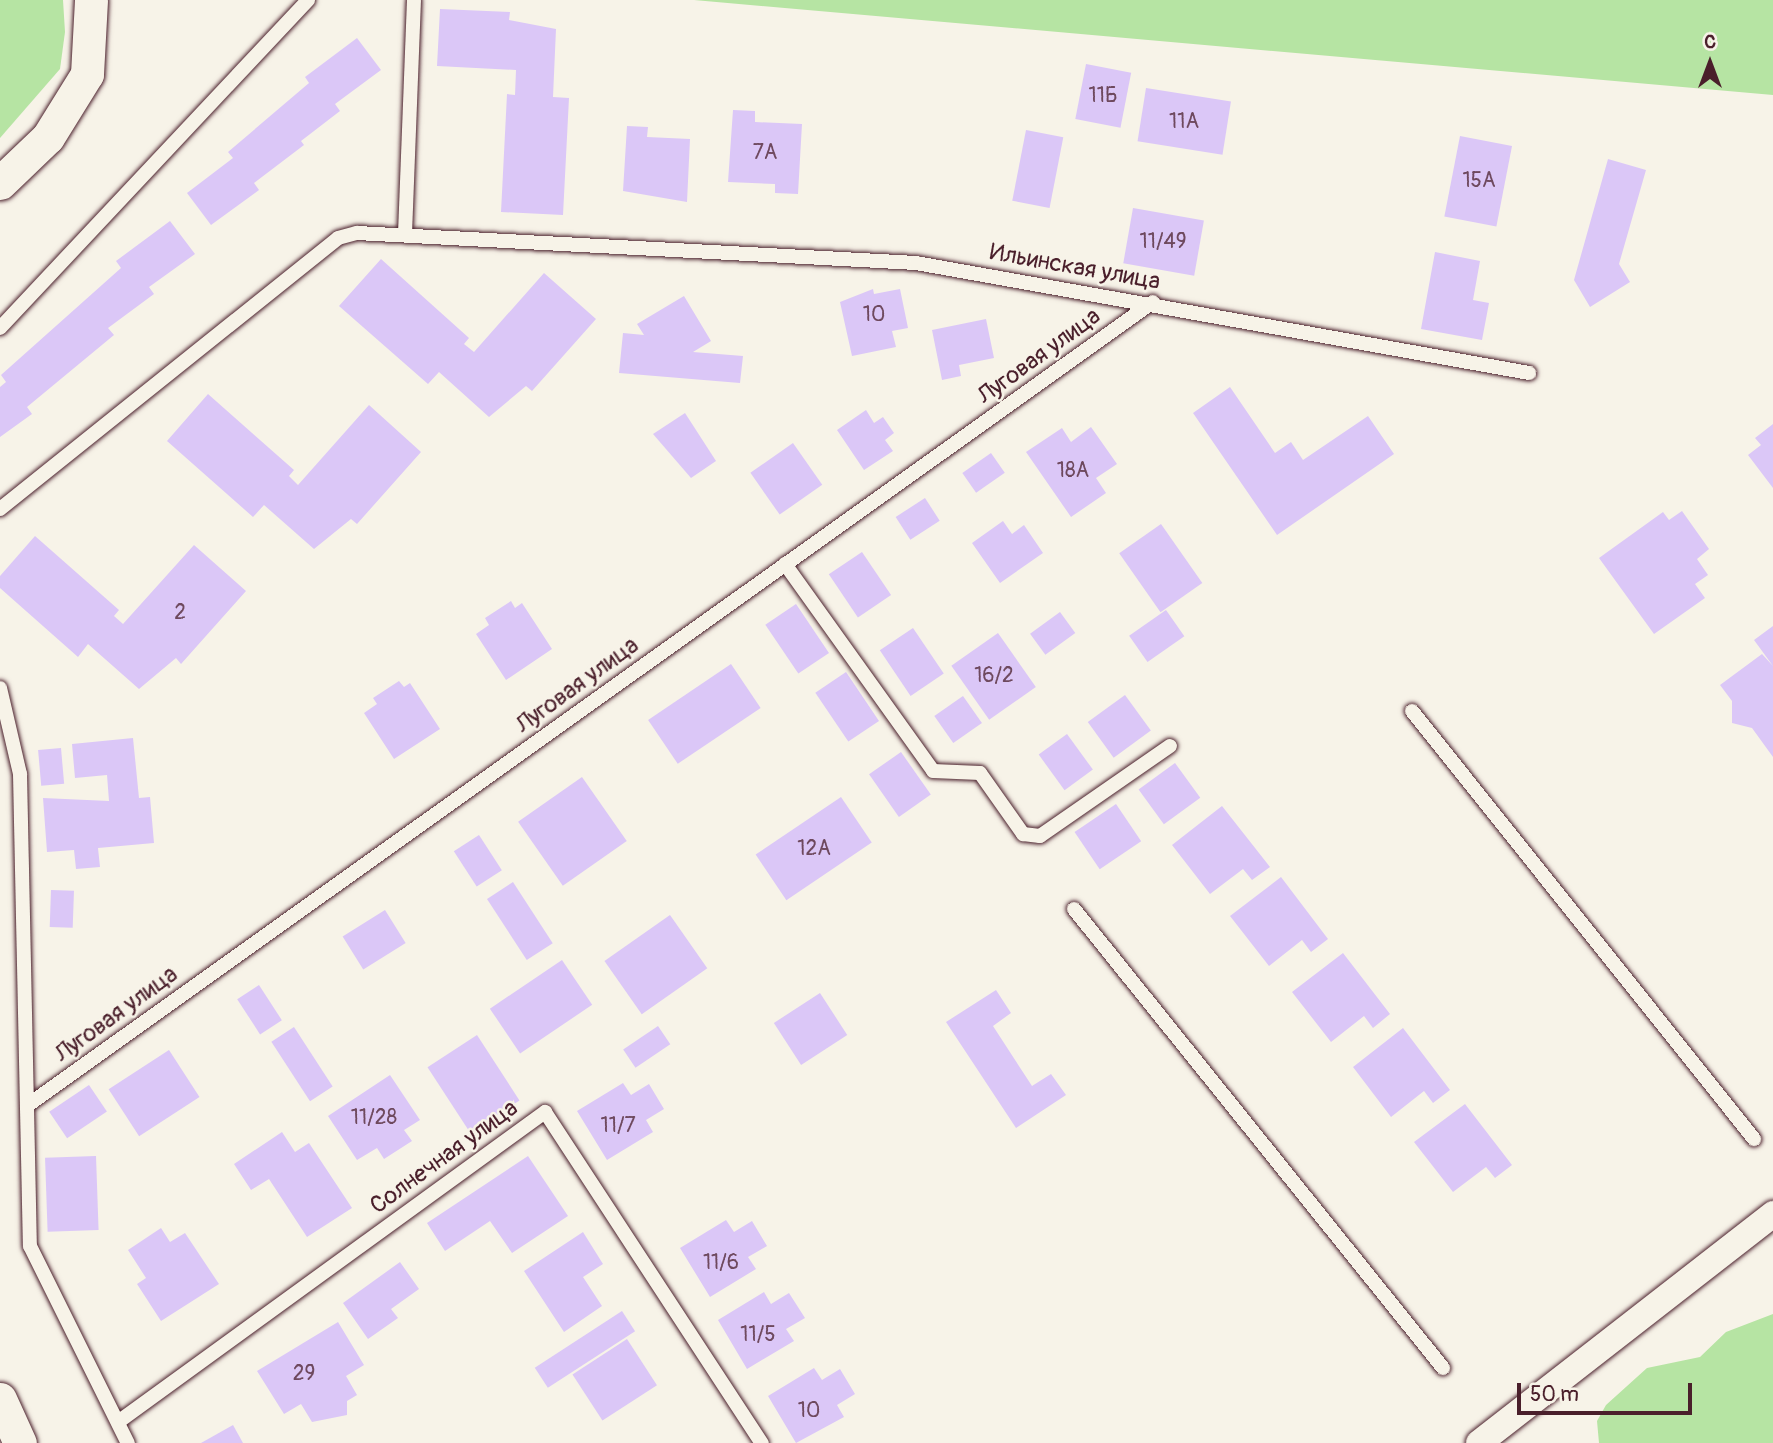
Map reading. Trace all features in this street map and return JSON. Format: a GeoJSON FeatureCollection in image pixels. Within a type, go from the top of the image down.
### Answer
{"type":"FeatureCollection","features":[{"type":"Feature","properties":{"kind":"street"},"geometry":{"type":"LineString","coordinates":[[0,183],[68,109],[87,74],[88,8]]}},
{"type":"Feature","properties":{"kind":"street"},"geometry":{"type":"LineString","coordinates":[[1479,1443],[1773,1214]]}},
{"type":"Feature","properties":{"kind":"street"},"geometry":{"type":"LineString","coordinates":[[0,1399],[20,1443]]}},
{"type":"Feature","properties":{"kind":"lane"},"geometry":{"type":"LineString","coordinates":[[0,328],[308,0]]}},
{"type":"Feature","properties":{"kind":"lane"},"geometry":{"type":"LineString","coordinates":[[405,234],[414,0]]}},
{"type":"Feature","properties":{"kind":"lane","name":"Ильинская улица"},"geometry":{"type":"LineString","coordinates":[[0,509],[338,239],[405,234],[609,242],[916,263],[1153,302],[1529,373]]}},
{"type":"Feature","properties":{"kind":"lane","name":"Луговая улица"},"geometry":{"type":"LineString","coordinates":[[28,1105],[1153,302]]}},
{"type":"Feature","properties":{"kind":"lane"},"geometry":{"type":"LineString","coordinates":[[785,564],[933,771],[980,773],[1023,834],[1040,836],[1170,746]]}},
{"type":"Feature","properties":{"kind":"lane"},"geometry":{"type":"LineString","coordinates":[[0,688],[20,774],[30,1246],[128,1443]]}},
{"type":"Feature","properties":{"kind":"lane"},"geometry":{"type":"LineString","coordinates":[[1412,711],[1754,1139]]}},
{"type":"Feature","properties":{"kind":"lane"},"geometry":{"type":"LineString","coordinates":[[1074,909],[1443,1368]]}},
{"type":"Feature","properties":{"kind":"lane","name":"Солнечная улица"},"geometry":{"type":"LineString","coordinates":[[118,1422],[545,1112],[762,1443]]}},
{"type":"Feature","properties":{"kind":"green space"},"geometry":{"type":"Polygon","coordinates":[[[0,0],[63,0],[65,32],[60,69],[0,138],[0,0]]]}},
{"type":"Feature","properties":{"kind":"green space"},"geometry":{"type":"Polygon","coordinates":[[[694,0],[1773,0],[1773,95],[694,0]]]}},
{"type":"Feature","properties":{"kind":"green space"},"geometry":{"type":"Polygon","coordinates":[[[1773,1314],[1773,1443],[1599,1443],[1597,1421],[1606,1405],[1647,1368],[1700,1357],[1726,1332],[1773,1314]]]}},
{"type":"Feature","properties":{"kind":"building"},"geometry":{"type":"Polygon","coordinates":[[[440,9],[510,12],[509,20],[556,29],[553,97],[569,98],[563,215],[501,212],[507,94],[515,95],[516,70],[437,66],[440,9]]]}},
{"type":"Feature","properties":{"kind":"building"},"geometry":{"type":"Polygon","coordinates":[[[357,38],[381,70],[335,104],[340,111],[301,141],[304,145],[254,183],[259,190],[211,225],[187,193],[233,158],[228,152],[309,83],[305,77],[357,38]]]}},
{"type":"Feature","properties":{"kind":"building"},"geometry":{"type":"Polygon","coordinates":[[[1086,64],[1131,73],[1120,128],[1075,119],[1086,64]]]}},
{"type":"Feature","properties":{"kind":"building"},"geometry":{"type":"Polygon","coordinates":[[[1146,88],[1231,101],[1222,155],[1138,141],[1146,88]]]}},
{"type":"Feature","properties":{"kind":"building"},"geometry":{"type":"Polygon","coordinates":[[[733,110],[755,111],[755,122],[802,124],[798,194],[775,193],[775,184],[728,182],[733,110]]]}},
{"type":"Feature","properties":{"kind":"building"},"geometry":{"type":"Polygon","coordinates":[[[627,126],[648,127],[647,137],[690,139],[687,202],[623,191],[627,126]]]}},
{"type":"Feature","properties":{"kind":"building"},"geometry":{"type":"Polygon","coordinates":[[[1026,130],[1063,137],[1050,208],[1012,201],[1026,130]]]}},
{"type":"Feature","properties":{"kind":"building"},"geometry":{"type":"Polygon","coordinates":[[[1460,136],[1512,146],[1496,227],[1444,216],[1460,136]]]}},
{"type":"Feature","properties":{"kind":"building"},"geometry":{"type":"Polygon","coordinates":[[[1608,159],[1646,170],[1619,264],[1630,282],[1590,307],[1574,280],[1608,159]]]}},
{"type":"Feature","properties":{"kind":"building"},"geometry":{"type":"Polygon","coordinates":[[[1133,208],[1204,221],[1194,276],[1123,263],[1133,208]]]}},
{"type":"Feature","properties":{"kind":"building"},"geometry":{"type":"Polygon","coordinates":[[[170,221],[195,254],[149,287],[154,294],[108,328],[114,335],[27,407],[32,414],[0,437],[0,387],[6,382],[1,375],[121,268],[116,261],[170,221]]]}},
{"type":"Feature","properties":{"kind":"building"},"geometry":{"type":"Polygon","coordinates":[[[1435,252],[1480,261],[1473,300],[1489,303],[1482,340],[1421,329],[1435,252]]]}},
{"type":"Feature","properties":{"kind":"building"},"geometry":{"type":"Polygon","coordinates":[[[381,259],[469,338],[464,344],[474,352],[544,273],[596,319],[532,391],[526,386],[489,417],[439,372],[428,384],[339,306],[381,259]]]}},
{"type":"Feature","properties":{"kind":"building"},"geometry":{"type":"Polygon","coordinates":[[[873,289],[874,294],[900,289],[908,328],[892,331],[896,347],[852,356],[840,302],[873,289]]]}},
{"type":"Feature","properties":{"kind":"building"},"geometry":{"type":"Polygon","coordinates":[[[684,296],[711,341],[693,352],[743,356],[740,383],[619,373],[623,333],[644,335],[637,324],[684,296]]]}},
{"type":"Feature","properties":{"kind":"building"},"geometry":{"type":"Polygon","coordinates":[[[986,319],[994,358],[959,365],[961,376],[942,380],[932,330],[986,319]]]}},
{"type":"Feature","properties":{"kind":"building"},"geometry":{"type":"Polygon","coordinates":[[[1230,387],[1275,453],[1291,442],[1303,460],[1368,416],[1394,454],[1277,535],[1193,413],[1230,387]]]}},
{"type":"Feature","properties":{"kind":"building"},"geometry":{"type":"Polygon","coordinates":[[[208,394],[294,470],[289,476],[298,485],[369,405],[421,452],[357,524],[351,519],[314,549],[264,505],[253,517],[167,441],[208,394]]]}},
{"type":"Feature","properties":{"kind":"building"},"geometry":{"type":"Polygon","coordinates":[[[866,410],[874,423],[883,417],[894,433],[885,440],[893,451],[864,470],[837,430],[866,410]]]}},
{"type":"Feature","properties":{"kind":"building"},"geometry":{"type":"Polygon","coordinates":[[[685,413],[716,461],[691,478],[653,434],[685,413]]]}},
{"type":"Feature","properties":{"kind":"building"},"geometry":{"type":"Polygon","coordinates":[[[1773,424],[1773,488],[1748,455],[1761,445],[1755,438],[1773,424]]]}},
{"type":"Feature","properties":{"kind":"building"},"geometry":{"type":"Polygon","coordinates":[[[1091,427],[1117,464],[1096,478],[1106,493],[1071,517],[1026,452],[1062,428],[1071,442],[1091,427]]]}},
{"type":"Feature","properties":{"kind":"building"},"geometry":{"type":"Polygon","coordinates":[[[793,443],[822,485],[780,515],[750,473],[793,443]]]}},
{"type":"Feature","properties":{"kind":"building"},"geometry":{"type":"Polygon","coordinates":[[[991,453],[1005,473],[976,493],[962,473],[991,453]]]}},
{"type":"Feature","properties":{"kind":"building"},"geometry":{"type":"Polygon","coordinates":[[[925,498],[940,521],[910,540],[896,517],[925,498]]]}},
{"type":"Feature","properties":{"kind":"building"},"geometry":{"type":"Polygon","coordinates":[[[1682,511],[1709,549],[1697,559],[1708,575],[1695,584],[1705,598],[1654,634],[1599,558],[1663,512],[1669,520],[1682,511]]]}},
{"type":"Feature","properties":{"kind":"building"},"geometry":{"type":"Polygon","coordinates":[[[1003,521],[1012,534],[1024,525],[1043,553],[1000,583],[972,543],[1003,521]]]}},
{"type":"Feature","properties":{"kind":"building"},"geometry":{"type":"Polygon","coordinates":[[[1161,524],[1202,583],[1161,612],[1119,553],[1161,524]]]}},
{"type":"Feature","properties":{"kind":"building"},"geometry":{"type":"Polygon","coordinates":[[[35,536],[119,610],[114,616],[123,624],[194,545],[246,591],[181,664],[176,658],[139,689],[88,644],[78,657],[0,588],[0,576],[35,536]]]}},
{"type":"Feature","properties":{"kind":"building"},"geometry":{"type":"Polygon","coordinates":[[[862,552],[891,595],[858,617],[829,574],[862,552]]]}},
{"type":"Feature","properties":{"kind":"building"},"geometry":{"type":"Polygon","coordinates":[[[511,601],[515,608],[522,603],[552,649],[506,680],[476,634],[489,625],[485,618],[511,601]]]}},
{"type":"Feature","properties":{"kind":"building"},"geometry":{"type":"Polygon","coordinates":[[[796,604],[829,653],[798,674],[765,625],[796,604]]]}},
{"type":"Feature","properties":{"kind":"building"},"geometry":{"type":"Polygon","coordinates":[[[1166,610],[1184,636],[1147,662],[1129,636],[1166,610]]]}},
{"type":"Feature","properties":{"kind":"building"},"geometry":{"type":"Polygon","coordinates":[[[1060,612],[1075,633],[1045,655],[1030,634],[1060,612]]]}},
{"type":"Feature","properties":{"kind":"building"},"geometry":{"type":"Polygon","coordinates":[[[1773,626],[1773,666],[1754,640],[1773,626]]]}},
{"type":"Feature","properties":{"kind":"building"},"geometry":{"type":"Polygon","coordinates":[[[913,628],[944,674],[911,696],[880,650],[913,628]]]}},
{"type":"Feature","properties":{"kind":"building"},"geometry":{"type":"Polygon","coordinates":[[[998,633],[1036,687],[989,720],[951,666],[998,633]]]}},
{"type":"Feature","properties":{"kind":"building"},"geometry":{"type":"Polygon","coordinates":[[[1762,654],[1773,666],[1773,757],[1752,728],[1732,723],[1732,701],[1720,685],[1762,654]]]}},
{"type":"Feature","properties":{"kind":"building"},"geometry":{"type":"Polygon","coordinates":[[[731,664],[761,708],[678,764],[648,720],[731,664]]]}},
{"type":"Feature","properties":{"kind":"building"},"geometry":{"type":"Polygon","coordinates":[[[846,672],[879,721],[848,742],[815,693],[846,672]]]}},
{"type":"Feature","properties":{"kind":"building"},"geometry":{"type":"Polygon","coordinates":[[[399,681],[404,687],[410,683],[440,729],[394,759],[364,713],[377,704],[373,698],[399,681]]]}},
{"type":"Feature","properties":{"kind":"building"},"geometry":{"type":"Polygon","coordinates":[[[1125,695],[1151,731],[1114,758],[1088,722],[1125,695]]]}},
{"type":"Feature","properties":{"kind":"building"},"geometry":{"type":"Polygon","coordinates":[[[963,696],[982,723],[953,743],[934,716],[963,696]]]}},
{"type":"Feature","properties":{"kind":"building"},"geometry":{"type":"Polygon","coordinates":[[[1067,734],[1093,770],[1065,790],[1039,755],[1067,734]]]}},
{"type":"Feature","properties":{"kind":"building"},"geometry":{"type":"Polygon","coordinates":[[[133,738],[139,798],[150,797],[154,843],[98,848],[100,867],[76,869],[74,850],[47,852],[43,798],[109,801],[107,775],[75,778],[72,744],[133,738]]]}},
{"type":"Feature","properties":{"kind":"building"},"geometry":{"type":"Polygon","coordinates":[[[61,748],[64,784],[41,786],[38,750],[61,748]]]}},
{"type":"Feature","properties":{"kind":"building"},"geometry":{"type":"Polygon","coordinates":[[[901,752],[931,795],[899,817],[869,774],[901,752]]]}},
{"type":"Feature","properties":{"kind":"building"},"geometry":{"type":"Polygon","coordinates":[[[1175,763],[1200,798],[1164,824],[1139,789],[1175,763]]]}},
{"type":"Feature","properties":{"kind":"building"},"geometry":{"type":"Polygon","coordinates":[[[582,777],[627,841],[563,886],[518,822],[582,777]]]}},
{"type":"Feature","properties":{"kind":"building"},"geometry":{"type":"Polygon","coordinates":[[[841,797],[872,843],[786,900],[756,855],[841,797]]]}},
{"type":"Feature","properties":{"kind":"building"},"geometry":{"type":"Polygon","coordinates":[[[1116,804],[1141,841],[1100,869],[1075,832],[1116,804]]]}},
{"type":"Feature","properties":{"kind":"building"},"geometry":{"type":"Polygon","coordinates":[[[1222,806],[1270,867],[1252,880],[1243,869],[1210,894],[1172,845],[1222,806]]]}},
{"type":"Feature","properties":{"kind":"building"},"geometry":{"type":"Polygon","coordinates":[[[479,835],[502,870],[477,887],[454,851],[479,835]]]}},
{"type":"Feature","properties":{"kind":"building"},"geometry":{"type":"Polygon","coordinates":[[[1281,877],[1328,939],[1311,952],[1302,940],[1269,966],[1230,916],[1281,877]]]}},
{"type":"Feature","properties":{"kind":"building"},"geometry":{"type":"Polygon","coordinates":[[[513,882],[553,943],[527,960],[487,899],[513,882]]]}},
{"type":"Feature","properties":{"kind":"building"},"geometry":{"type":"Polygon","coordinates":[[[51,890],[74,891],[73,928],[50,927],[51,890]]]}},
{"type":"Feature","properties":{"kind":"building"},"geometry":{"type":"Polygon","coordinates":[[[385,910],[406,943],[363,970],[343,936],[385,910]]]}},
{"type":"Feature","properties":{"kind":"building"},"geometry":{"type":"Polygon","coordinates":[[[670,915],[707,968],[642,1014],[604,961],[670,915]]]}},
{"type":"Feature","properties":{"kind":"building"},"geometry":{"type":"Polygon","coordinates":[[[1343,953],[1390,1014],[1373,1028],[1364,1016],[1331,1042],[1292,992],[1343,953]]]}},
{"type":"Feature","properties":{"kind":"building"},"geometry":{"type":"Polygon","coordinates":[[[562,960],[592,1005],[520,1053],[490,1009],[562,960]]]}},
{"type":"Feature","properties":{"kind":"building"},"geometry":{"type":"Polygon","coordinates":[[[259,985],[282,1020],[260,1034],[237,999],[259,985]]]}},
{"type":"Feature","properties":{"kind":"building"},"geometry":{"type":"Polygon","coordinates":[[[996,990],[1011,1013],[993,1026],[1032,1086],[1051,1074],[1066,1095],[1016,1128],[946,1022],[996,990]]]}},
{"type":"Feature","properties":{"kind":"building"},"geometry":{"type":"Polygon","coordinates":[[[820,993],[847,1035],[801,1065],[774,1023],[820,993]]]}},
{"type":"Feature","properties":{"kind":"building"},"geometry":{"type":"Polygon","coordinates":[[[658,1026],[670,1044],[635,1068],[623,1049],[658,1026]]]}},
{"type":"Feature","properties":{"kind":"building"},"geometry":{"type":"Polygon","coordinates":[[[294,1027],[333,1087],[310,1101],[271,1042],[294,1027]]]}},
{"type":"Feature","properties":{"kind":"building"},"geometry":{"type":"Polygon","coordinates":[[[1403,1028],[1450,1090],[1433,1103],[1424,1091],[1391,1117],[1353,1067],[1403,1028]]]}},
{"type":"Feature","properties":{"kind":"building"},"geometry":{"type":"Polygon","coordinates":[[[477,1035],[519,1100],[470,1133],[428,1067],[477,1035]]]}},
{"type":"Feature","properties":{"kind":"building"},"geometry":{"type":"Polygon","coordinates":[[[169,1050],[199,1097],[139,1136],[109,1089],[169,1050]]]}},
{"type":"Feature","properties":{"kind":"building"},"geometry":{"type":"Polygon","coordinates":[[[390,1075],[420,1120],[404,1130],[412,1141],[384,1159],[377,1148],[357,1160],[328,1116],[390,1075]]]}},
{"type":"Feature","properties":{"kind":"building"},"geometry":{"type":"Polygon","coordinates":[[[623,1083],[631,1095],[649,1084],[664,1109],[646,1120],[653,1132],[607,1160],[577,1111],[623,1083]]]}},
{"type":"Feature","properties":{"kind":"building"},"geometry":{"type":"Polygon","coordinates":[[[89,1085],[107,1112],[67,1138],[49,1112],[89,1085]]]}},
{"type":"Feature","properties":{"kind":"building"},"geometry":{"type":"Polygon","coordinates":[[[1465,1104],[1512,1165],[1495,1178],[1486,1167],[1453,1192],[1414,1142],[1465,1104]]]}},
{"type":"Feature","properties":{"kind":"building"},"geometry":{"type":"Polygon","coordinates":[[[282,1132],[295,1152],[309,1143],[352,1208],[307,1237],[269,1179],[251,1190],[234,1164],[282,1132]]]}},
{"type":"Feature","properties":{"kind":"building"},"geometry":{"type":"Polygon","coordinates":[[[96,1156],[99,1230],[48,1232],[45,1158],[96,1156]]]}},
{"type":"Feature","properties":{"kind":"building"},"geometry":{"type":"Polygon","coordinates":[[[528,1156],[568,1216],[512,1253],[490,1221],[445,1251],[427,1223],[528,1156]]]}},
{"type":"Feature","properties":{"kind":"building"},"geometry":{"type":"Polygon","coordinates":[[[726,1220],[734,1232],[752,1221],[767,1246],[748,1257],[756,1269],[710,1297],[680,1248],[726,1220]]]}},
{"type":"Feature","properties":{"kind":"building"},"geometry":{"type":"Polygon","coordinates":[[[161,1228],[170,1242],[185,1233],[219,1284],[161,1321],[137,1284],[146,1278],[128,1250],[161,1228]]]}},
{"type":"Feature","properties":{"kind":"building"},"geometry":{"type":"Polygon","coordinates":[[[583,1232],[603,1264],[583,1277],[602,1306],[564,1332],[524,1271],[583,1232]]]}},
{"type":"Feature","properties":{"kind":"building"},"geometry":{"type":"Polygon","coordinates":[[[400,1262],[419,1289],[391,1309],[398,1318],[368,1339],[343,1303],[400,1262]]]}},
{"type":"Feature","properties":{"kind":"building"},"geometry":{"type":"Polygon","coordinates":[[[764,1292],[771,1304],[789,1293],[805,1318],[786,1329],[794,1341],[747,1369],[718,1320],[764,1292]]]}},
{"type":"Feature","properties":{"kind":"building"},"geometry":{"type":"Polygon","coordinates":[[[622,1311],[635,1331],[548,1388],[535,1368],[622,1311]]]}},
{"type":"Feature","properties":{"kind":"building"},"geometry":{"type":"Polygon","coordinates":[[[338,1322],[364,1365],[346,1376],[357,1395],[347,1401],[347,1415],[312,1422],[301,1404],[284,1414],[257,1371],[338,1322]]]}},
{"type":"Feature","properties":{"kind":"building"},"geometry":{"type":"Polygon","coordinates":[[[627,1339],[657,1385],[602,1421],[572,1374],[627,1339]]]}},
{"type":"Feature","properties":{"kind":"building"},"geometry":{"type":"Polygon","coordinates":[[[814,1368],[822,1380],[840,1369],[855,1394],[837,1405],[844,1417],[796,1443],[768,1396],[814,1368]]]}},
{"type":"Feature","properties":{"kind":"building"},"geometry":{"type":"Polygon","coordinates":[[[233,1425],[243,1443],[201,1443],[233,1425]]]}}]}
